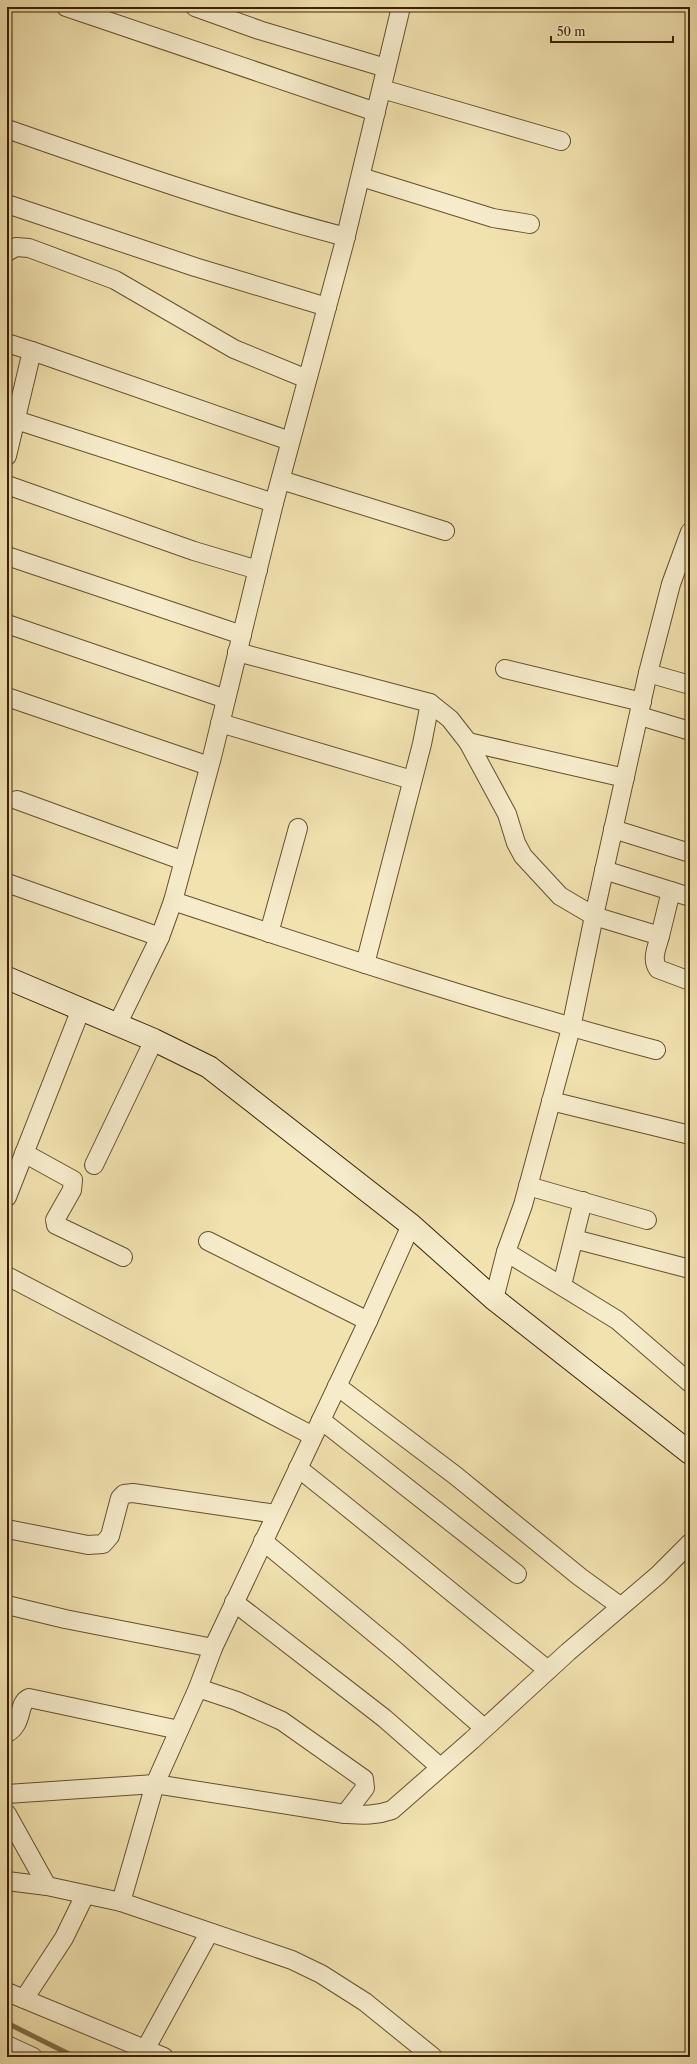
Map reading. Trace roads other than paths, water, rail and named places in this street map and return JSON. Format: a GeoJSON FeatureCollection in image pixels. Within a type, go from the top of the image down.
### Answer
{"type":"FeatureCollection","features":[{"type":"Feature","properties":{"kind":"main road"},"geometry":{"type":"LineString","coordinates":[[7,978],[154,1040],[214,1070],[411,1225],[447,1259],[494,1299],[690,1453]]}},
{"type":"Feature","properties":{"kind":"street"},"geometry":{"type":"LineString","coordinates":[[66,7],[376,112]]}},
{"type":"Feature","properties":{"kind":"street"},"geometry":{"type":"LineString","coordinates":[[195,7],[259,30],[386,68]]}},
{"type":"Feature","properties":{"kind":"street"},"geometry":{"type":"LineString","coordinates":[[117,1025],[160,937],[173,901],[184,862],[290,441],[346,237],[401,7]]}},
{"type":"Feature","properties":{"kind":"street"},"geometry":{"type":"LineString","coordinates":[[382,89],[561,141]]}},
{"type":"Feature","properties":{"kind":"street"},"geometry":{"type":"LineString","coordinates":[[7,128],[141,175],[270,217],[346,237]]}},
{"type":"Feature","properties":{"kind":"street"},"geometry":{"type":"LineString","coordinates":[[361,177],[493,218],[530,224]]}},
{"type":"Feature","properties":{"kind":"street"},"geometry":{"type":"LineString","coordinates":[[7,204],[195,267],[327,307]]}},
{"type":"Feature","properties":{"kind":"street"},"geometry":{"type":"LineString","coordinates":[[7,252],[16,247],[29,248],[114,280],[234,349],[308,379]]}},
{"type":"Feature","properties":{"kind":"street"},"geometry":{"type":"LineString","coordinates":[[7,343],[290,441]]}},
{"type":"Feature","properties":{"kind":"street"},"geometry":{"type":"LineString","coordinates":[[7,456],[14,415],[32,351]]}},
{"type":"Feature","properties":{"kind":"street"},"geometry":{"type":"LineString","coordinates":[[14,415],[274,503]]}},
{"type":"Feature","properties":{"kind":"street"},"geometry":{"type":"LineString","coordinates":[[281,480],[445,531]]}},
{"type":"Feature","properties":{"kind":"street"},"geometry":{"type":"LineString","coordinates":[[7,485],[194,551],[258,570]]}},
{"type":"Feature","properties":{"kind":"street"},"geometry":{"type":"LineString","coordinates":[[494,1299],[506,1252],[528,1186],[571,1028],[594,916],[648,673],[671,584],[690,532]]}},
{"type":"Feature","properties":{"kind":"street"},"geometry":{"type":"LineString","coordinates":[[7,556],[240,644],[430,703],[450,719],[468,742],[507,814],[516,843],[523,856],[560,896],[594,916],[660,936]]}},
{"type":"Feature","properties":{"kind":"street"},"geometry":{"type":"LineString","coordinates":[[7,624],[226,699]]}},
{"type":"Feature","properties":{"kind":"street"},"geometry":{"type":"LineString","coordinates":[[505,669],[641,709],[690,731]]}},
{"type":"Feature","properties":{"kind":"street"},"geometry":{"type":"LineString","coordinates":[[648,673],[690,685]]}},
{"type":"Feature","properties":{"kind":"street"},"geometry":{"type":"LineString","coordinates":[[7,697],[209,766]]}},
{"type":"Feature","properties":{"kind":"street"},"geometry":{"type":"LineString","coordinates":[[365,964],[430,703]]}},
{"type":"Feature","properties":{"kind":"street"},"geometry":{"type":"LineString","coordinates":[[220,723],[412,780]]}},
{"type":"Feature","properties":{"kind":"street"},"geometry":{"type":"LineString","coordinates":[[468,742],[625,778]]}},
{"type":"Feature","properties":{"kind":"street"},"geometry":{"type":"LineString","coordinates":[[17,800],[184,862]]}},
{"type":"Feature","properties":{"kind":"street"},"geometry":{"type":"LineString","coordinates":[[269,933],[298,828]]}},
{"type":"Feature","properties":{"kind":"street"},"geometry":{"type":"LineString","coordinates":[[613,829],[690,853]]}},
{"type":"Feature","properties":{"kind":"street"},"geometry":{"type":"LineString","coordinates":[[604,870],[690,897]]}},
{"type":"Feature","properties":{"kind":"street"},"geometry":{"type":"LineString","coordinates":[[7,883],[160,937]]}},
{"type":"Feature","properties":{"kind":"street"},"geometry":{"type":"LineString","coordinates":[[672,891],[654,960],[658,969],[690,981]]}},
{"type":"Feature","properties":{"kind":"street"},"geometry":{"type":"LineString","coordinates":[[173,901],[365,964],[571,1028],[656,1050]]}},
{"type":"Feature","properties":{"kind":"street"},"geometry":{"type":"LineString","coordinates":[[9,1186],[24,1153],[81,1009]]}},
{"type":"Feature","properties":{"kind":"street"},"geometry":{"type":"LineString","coordinates":[[94,1166],[154,1040]]}},
{"type":"Feature","properties":{"kind":"street"},"geometry":{"type":"LineString","coordinates":[[551,1101],[690,1135]]}},
{"type":"Feature","properties":{"kind":"street"},"geometry":{"type":"LineString","coordinates":[[24,1153],[73,1180],[72,1190],[55,1220],[56,1225],[123,1257]]}},
{"type":"Feature","properties":{"kind":"street"},"geometry":{"type":"LineString","coordinates":[[528,1186],[647,1220]]}},
{"type":"Feature","properties":{"kind":"street"},"geometry":{"type":"LineString","coordinates":[[562,1284],[583,1201]]}},
{"type":"Feature","properties":{"kind":"street"},"geometry":{"type":"LineString","coordinates":[[121,1902],[155,1784],[198,1688],[213,1648],[368,1321],[411,1225]]}},
{"type":"Feature","properties":{"kind":"street"},"geometry":{"type":"LineString","coordinates":[[574,1239],[690,1269]]}},
{"type":"Feature","properties":{"kind":"street"},"geometry":{"type":"LineString","coordinates":[[208,1241],[368,1321]]}},
{"type":"Feature","properties":{"kind":"street"},"geometry":{"type":"LineString","coordinates":[[506,1252],[562,1284],[618,1320],[690,1383]]}},
{"type":"Feature","properties":{"kind":"street"},"geometry":{"type":"LineString","coordinates":[[7,1276],[313,1436]]}},
{"type":"Feature","properties":{"kind":"street"},"geometry":{"type":"LineString","coordinates":[[337,1386],[456,1476],[580,1577],[620,1606]]}},
{"type":"Feature","properties":{"kind":"street"},"geometry":{"type":"LineString","coordinates":[[321,1420],[517,1574]]}},
{"type":"Feature","properties":{"kind":"street"},"geometry":{"type":"LineString","coordinates":[[298,1468],[380,1532],[460,1601],[548,1670]]}},
{"type":"Feature","properties":{"kind":"street"},"geometry":{"type":"LineString","coordinates":[[7,1529],[88,1544],[103,1544],[110,1536],[120,1498],[124,1494],[133,1493],[276,1514]]}},
{"type":"Feature","properties":{"kind":"street"},"geometry":{"type":"LineString","coordinates":[[263,1541],[397,1652],[484,1728]]}},
{"type":"Feature","properties":{"kind":"street"},"geometry":{"type":"LineString","coordinates":[[7,1794],[155,1784],[345,1814],[375,1816],[392,1810],[620,1606],[658,1575],[690,1543]]}},
{"type":"Feature","properties":{"kind":"street"},"geometry":{"type":"LineString","coordinates":[[234,1602],[384,1718],[440,1767]]}},
{"type":"Feature","properties":{"kind":"street"},"geometry":{"type":"LineString","coordinates":[[7,1605],[65,1619],[213,1648]]}},
{"type":"Feature","properties":{"kind":"street"},"geometry":{"type":"LineString","coordinates":[[198,1688],[237,1701],[282,1721],[364,1779],[365,1788],[345,1814]]}},
{"type":"Feature","properties":{"kind":"street"},"geometry":{"type":"LineString","coordinates":[[7,1733],[15,1728],[23,1704],[29,1698],[179,1730]]}},
{"type":"Feature","properties":{"kind":"street"},"geometry":{"type":"LineString","coordinates":[[7,1814],[47,1886]]}},
{"type":"Feature","properties":{"kind":"street"},"geometry":{"type":"LineString","coordinates":[[7,1881],[47,1886],[121,1902],[292,1960],[321,1974],[365,2002],[433,2057]]}},
{"type":"Feature","properties":{"kind":"street"},"geometry":{"type":"LineString","coordinates":[[24,1999],[64,1938],[85,1895]]}},
{"type":"Feature","properties":{"kind":"street"},"geometry":{"type":"LineString","coordinates":[[146,2048],[209,1932]]}},
{"type":"Feature","properties":{"kind":"street"},"geometry":{"type":"LineString","coordinates":[[7,1992],[146,2048],[164,2057]]}},
{"type":"Feature","properties":{"kind":"street"},"geometry":{"type":"LineString","coordinates":[[7,2045],[33,2057]]}},
{"type":"Feature","properties":{"kind":"waterway"},"geometry":{"type":"LineString","coordinates":[[7,2023],[75,2057]]}}]}
